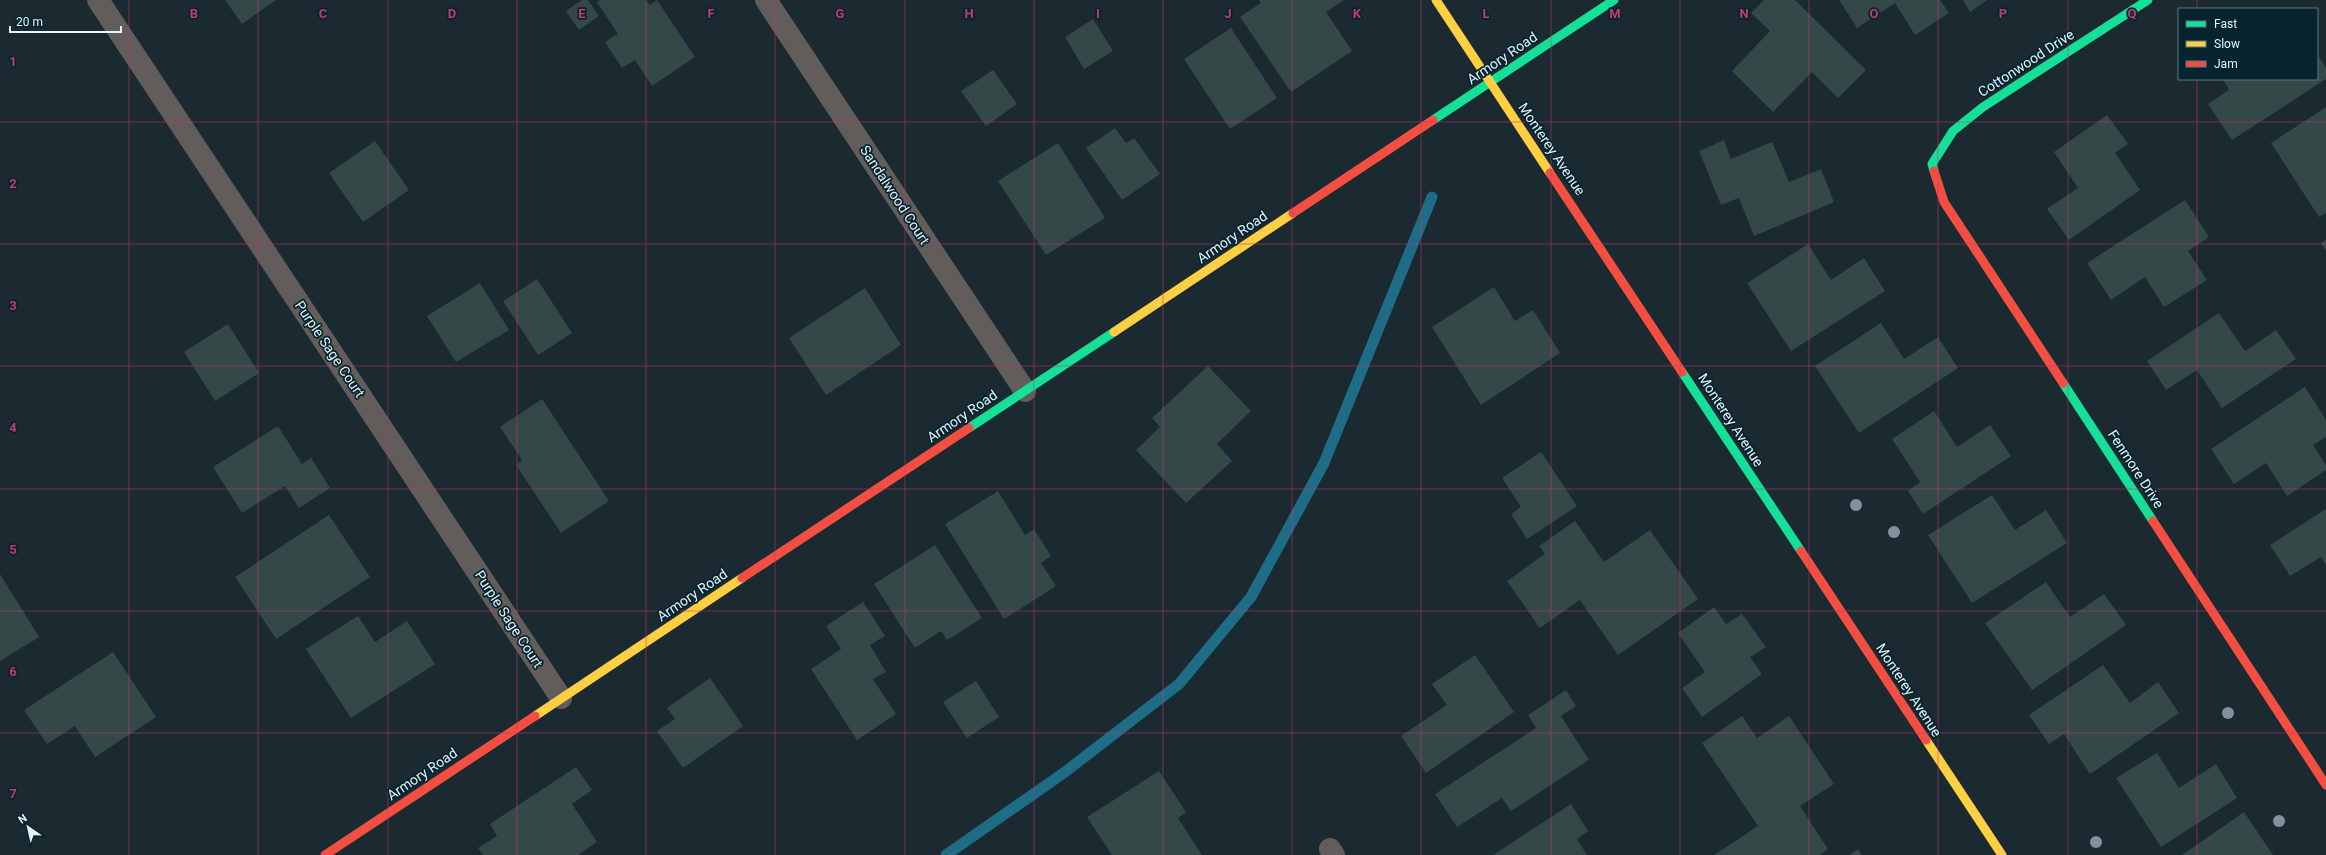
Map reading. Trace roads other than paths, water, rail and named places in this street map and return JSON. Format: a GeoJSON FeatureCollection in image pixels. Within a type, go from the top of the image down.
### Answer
{"type":"FeatureCollection","features":[{"type":"Feature","properties":{"kind":"street","name":"Purple Sage Court"},"geometry":{"type":"LineString","coordinates":[[98,0],[561,698]]}},
{"type":"Feature","properties":{"kind":"street","name":"Sandalwood Court"},"geometry":{"type":"LineString","coordinates":[[766,0],[1025,391]]}},
{"type":"Feature","properties":{"kind":"street","name":"Monterey Avenue"},"geometry":{"type":"LineString","coordinates":[[1436,0],[2002,855]]}},
{"type":"Feature","properties":{"kind":"street","name":"Armory Road"},"geometry":{"type":"LineString","coordinates":[[325,855],[1614,0]]}},
{"type":"Feature","properties":{"kind":"street","name":"Cottonwood Drive"},"geometry":{"type":"LineString","coordinates":[[1932,164],[1953,130],[1977,112],[2148,0]]}},
{"type":"Feature","properties":{"kind":"street","name":"Fenmore Drive"},"geometry":{"type":"LineString","coordinates":[[1932,164],[1944,202],[2326,785]]}},
{"type":"Feature","properties":{"kind":"waterway"},"geometry":{"type":"LineString","coordinates":[[946,855],[1065,772],[1179,684],[1251,597],[1324,463],[1432,197]]}}]}
